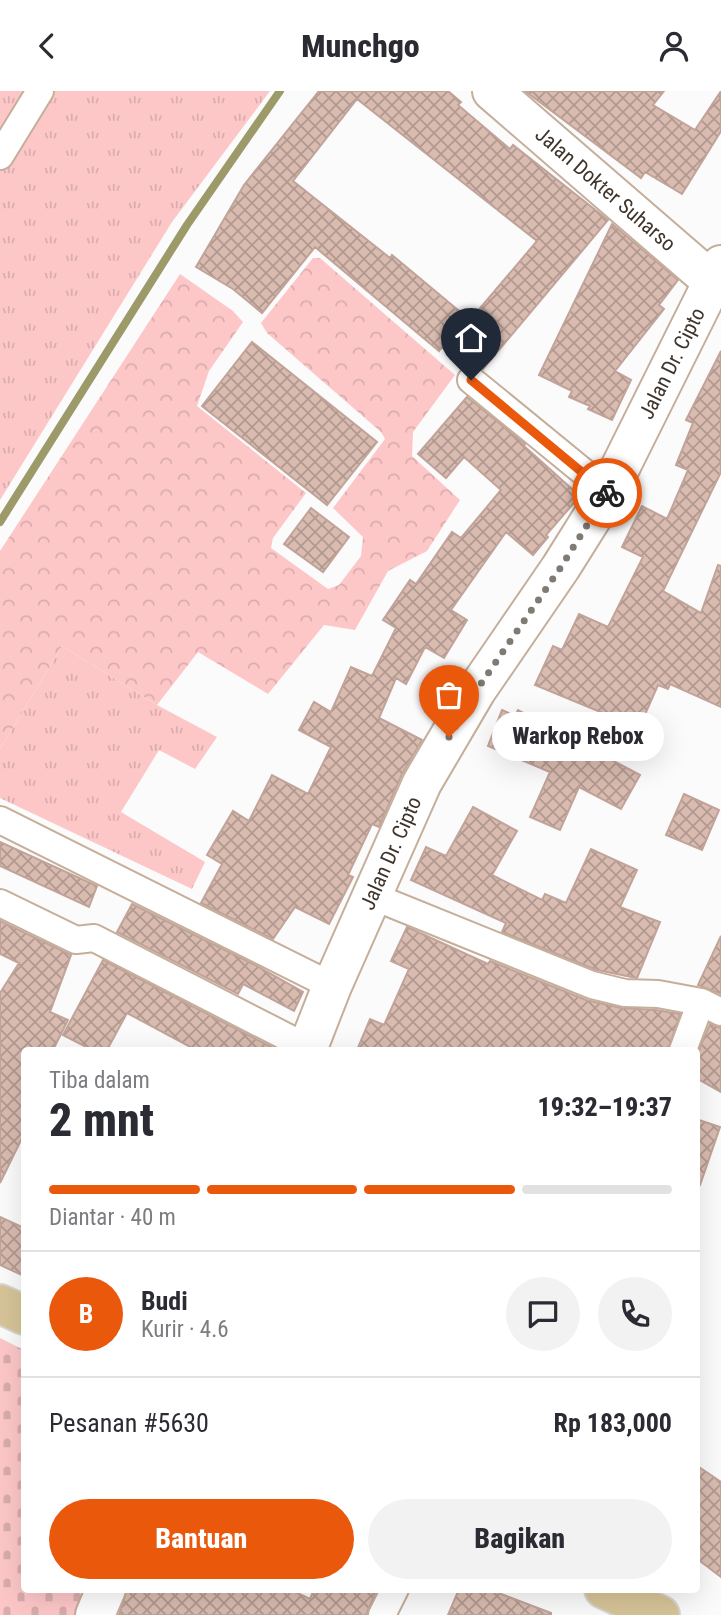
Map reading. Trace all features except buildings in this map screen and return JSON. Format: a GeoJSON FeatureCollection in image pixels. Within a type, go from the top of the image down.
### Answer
{"type":"FeatureCollection","features":[{"type":"Feature","properties":{"kind":"main road"},"geometry":{"type":"LineString","coordinates":[[0,1304],[21,1314]]}},
{"type":"Feature","properties":{"kind":"main road"},"geometry":{"type":"LineString","coordinates":[[613,1593],[660,1615]]}},
{"type":"Feature","properties":{"kind":"street"},"geometry":{"type":"LineString","coordinates":[[0,156],[40,91]]}},
{"type":"Feature","properties":{"kind":"street","name":"Jalan Dokter Suharso"},"geometry":{"type":"LineString","coordinates":[[492,91],[718,278]]}},
{"type":"Feature","properties":{"kind":"street","name":"Jalan Dr. Cipto"},"geometry":{"type":"LineString","coordinates":[[308,1047],[422,783],[476,691],[561,567],[608,492],[718,278]]}},
{"type":"Feature","properties":{"kind":"street"},"geometry":{"type":"LineString","coordinates":[[471,380],[608,492]]}},
{"type":"Feature","properties":{"kind":"street"},"geometry":{"type":"LineString","coordinates":[[0,820],[332,986]]}},
{"type":"Feature","properties":{"kind":"street"},"geometry":{"type":"LineString","coordinates":[[372,896],[592,985],[625,993],[658,994],[711,1007],[685,1047]]}},
{"type":"Feature","properties":{"kind":"street"},"geometry":{"type":"LineString","coordinates":[[0,903],[76,940],[94,939],[303,1047]]}},
{"type":"Feature","properties":{"kind":"street"},"geometry":{"type":"LineString","coordinates":[[96,1615],[104,1593]]}},
{"type":"Feature","properties":{"kind":"street"},"geometry":{"type":"LineString","coordinates":[[382,1615],[393,1593]]}},
{"type":"Feature","properties":{"kind":"green space"},"geometry":{"type":"Polygon","coordinates":[[[0,91],[270,91],[172,222],[0,500],[0,91]]]}},
{"type":"Feature","properties":{"kind":"green space"},"geometry":{"type":"Polygon","coordinates":[[[313,258],[320,258],[455,375],[413,432],[412,456],[460,500],[427,551],[388,571],[355,630],[324,625],[268,694],[198,652],[157,705],[62,646],[0,749],[0,551],[180,274],[233,311],[243,322],[209,371],[197,406],[306,493],[273,538],[271,548],[328,589],[339,585],[361,556],[363,537],[333,508],[385,439],[381,432],[267,333],[261,323],[313,258]]]}},
{"type":"Feature","properties":{"kind":"green space"},"geometry":{"type":"Polygon","coordinates":[[[62,646],[157,705],[217,737],[195,769],[159,750],[121,812],[205,862],[192,889],[0,798],[0,749],[62,646]]]}},
{"type":"Feature","properties":{"kind":"green space"},"geometry":{"type":"Polygon","coordinates":[[[0,1338],[21,1348],[21,1593],[91,1593],[83,1615],[0,1615],[0,1338]]]}},
{"type":"Feature","properties":{"kind":"waterway"},"geometry":{"type":"LineString","coordinates":[[0,522],[187,225],[280,91]]}},
{"type":"Feature","properties":{"kind":"way so far"},"geometry":{"type":"LineString","coordinates":[[449,737],[476,691],[561,567],[607,493]]}},
{"type":"Feature","properties":{"kind":"place","name":"Warkop Rebox"},"geometry":{"type":"Point","coordinates":[449,737]}},
{"type":"Feature","properties":{"kind":"route"},"geometry":{"type":"LineString","coordinates":[[471,380],[607,493]]}}]}
